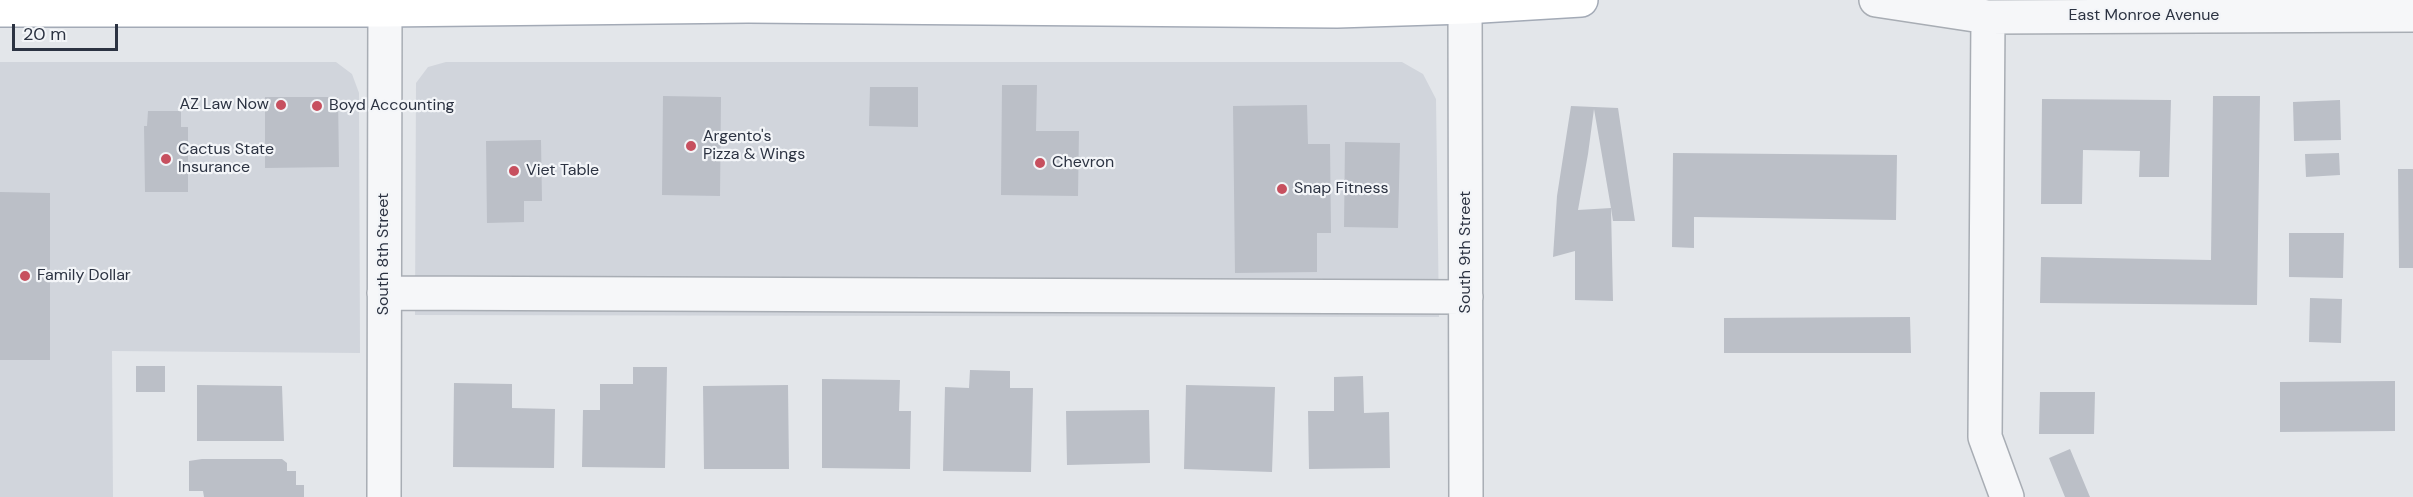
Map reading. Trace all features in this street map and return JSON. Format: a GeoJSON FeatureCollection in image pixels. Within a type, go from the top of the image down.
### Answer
{"type":"FeatureCollection","features":[{"type":"Feature","properties":{"kind":"main road"},"geometry":{"type":"LineString","coordinates":[[0,10],[748,3],[1337,5],[1581,0]]}},
{"type":"Feature","properties":{"kind":"street","name":"East Monroe Avenue"},"geometry":{"type":"LineString","coordinates":[[1875,0],[1988,17],[2413,15]]}},
{"type":"Feature","properties":{"kind":"street","name":"South 9th Street"},"geometry":{"type":"LineString","coordinates":[[1465,4],[1466,497]]}},
{"type":"Feature","properties":{"kind":"street","name":"South 8th Street"},"geometry":{"type":"LineString","coordinates":[[384,497],[385,5]]}},
{"type":"Feature","properties":{"kind":"street"},"geometry":{"type":"LineString","coordinates":[[1988,17],[1985,436],[2007,497]]}},
{"type":"Feature","properties":{"kind":"street"},"geometry":{"type":"LineString","coordinates":[[384,292],[1466,297]]}},
{"type":"Feature","properties":{"kind":"shaded area"},"geometry":{"type":"Polygon","coordinates":[[[0,62],[336,62],[352,74],[359,93],[360,353],[112,351],[113,497],[0,497],[0,62]]]}},
{"type":"Feature","properties":{"kind":"shaded area"},"geometry":{"type":"Polygon","coordinates":[[[446,62],[1402,62],[1423,74],[1436,99],[1439,317],[415,315],[416,83],[428,67],[446,62]]]}},
{"type":"Feature","properties":{"kind":"building","name":"Chevron"},"geometry":{"type":"Polygon","coordinates":[[[1002,85],[1037,85],[1036,131],[1079,131],[1078,196],[1001,195],[1002,85]]]}},
{"type":"Feature","properties":{"kind":"building"},"geometry":{"type":"Polygon","coordinates":[[[870,87],[918,87],[918,127],[869,126],[870,87]]]}},
{"type":"Feature","properties":{"kind":"building","name":"Argento's Pizza & Wings"},"geometry":{"type":"Polygon","coordinates":[[[663,96],[721,97],[720,196],[662,195],[663,96]]]}},
{"type":"Feature","properties":{"kind":"building"},"geometry":{"type":"Polygon","coordinates":[[[2213,96],[2260,96],[2257,305],[2040,303],[2041,257],[2211,260],[2213,96]]]}},
{"type":"Feature","properties":{"kind":"building"},"geometry":{"type":"Polygon","coordinates":[[[265,97],[338,97],[339,167],[265,168],[265,97]]]}},
{"type":"Feature","properties":{"kind":"building"},"geometry":{"type":"Polygon","coordinates":[[[2042,99],[2171,100],[2169,177],[2139,177],[2140,151],[2083,150],[2082,204],[2041,204],[2042,99]]]}},
{"type":"Feature","properties":{"kind":"building"},"geometry":{"type":"Polygon","coordinates":[[[2340,100],[2341,140],[2294,141],[2293,102],[2340,100]]]}},
{"type":"Feature","properties":{"kind":"building","name":"Snap Fitness"},"geometry":{"type":"Polygon","coordinates":[[[1307,105],[1308,144],[1330,144],[1331,233],[1317,233],[1317,272],[1235,273],[1233,106],[1307,105]]]}},
{"type":"Feature","properties":{"kind":"building"},"geometry":{"type":"Polygon","coordinates":[[[1571,106],[1618,108],[1635,221],[1613,221],[1611,208],[1613,301],[1575,300],[1575,251],[1553,257],[1557,196],[1571,106]],[[1594,109],[1588,154],[1578,210],[1611,208],[1594,109]]]}},
{"type":"Feature","properties":{"kind":"building","name":"Cactus State Insurance"},"geometry":{"type":"Polygon","coordinates":[[[148,111],[181,111],[181,127],[188,127],[188,192],[145,192],[144,126],[147,126],[148,111]]]}},
{"type":"Feature","properties":{"kind":"building","name":"Viet Table"},"geometry":{"type":"Polygon","coordinates":[[[541,140],[542,201],[524,201],[524,222],[487,223],[486,141],[541,140]]]}},
{"type":"Feature","properties":{"kind":"building"},"geometry":{"type":"Polygon","coordinates":[[[1345,142],[1400,143],[1398,228],[1344,227],[1345,142]]]}},
{"type":"Feature","properties":{"kind":"building"},"geometry":{"type":"Polygon","coordinates":[[[1673,153],[1897,155],[1896,220],[1694,217],[1694,248],[1672,247],[1673,153]]]}},
{"type":"Feature","properties":{"kind":"building"},"geometry":{"type":"Polygon","coordinates":[[[2339,153],[2340,175],[2306,177],[2305,154],[2339,153]]]}},
{"type":"Feature","properties":{"kind":"building"},"geometry":{"type":"Polygon","coordinates":[[[2398,169],[2413,169],[2413,268],[2399,268],[2398,169]]]}},
{"type":"Feature","properties":{"kind":"building","name":"Family Dollar"},"geometry":{"type":"Polygon","coordinates":[[[0,192],[50,193],[50,360],[0,360],[0,192]]]}},
{"type":"Feature","properties":{"kind":"building"},"geometry":{"type":"Polygon","coordinates":[[[2289,233],[2344,233],[2343,278],[2289,277],[2289,233]]]}},
{"type":"Feature","properties":{"kind":"building"},"geometry":{"type":"Polygon","coordinates":[[[2310,298],[2342,299],[2341,343],[2309,342],[2310,298]]]}},
{"type":"Feature","properties":{"kind":"building"},"geometry":{"type":"Polygon","coordinates":[[[1910,317],[1911,353],[1724,353],[1724,318],[1910,317]]]}},
{"type":"Feature","properties":{"kind":"building"},"geometry":{"type":"Polygon","coordinates":[[[136,366],[165,366],[165,392],[136,392],[136,366]]]}},
{"type":"Feature","properties":{"kind":"building"},"geometry":{"type":"Polygon","coordinates":[[[633,367],[667,367],[665,468],[582,467],[583,410],[600,410],[600,384],[633,384],[633,367]]]}},
{"type":"Feature","properties":{"kind":"building"},"geometry":{"type":"Polygon","coordinates":[[[970,370],[1010,371],[1010,388],[1033,388],[1031,472],[943,471],[945,387],[969,388],[970,370]]]}},
{"type":"Feature","properties":{"kind":"building"},"geometry":{"type":"Polygon","coordinates":[[[1363,376],[1364,413],[1389,412],[1390,468],[1309,469],[1308,411],[1334,411],[1334,377],[1363,376]]]}},
{"type":"Feature","properties":{"kind":"building"},"geometry":{"type":"Polygon","coordinates":[[[822,379],[900,380],[899,411],[911,411],[910,469],[822,468],[822,379]]]}},
{"type":"Feature","properties":{"kind":"building"},"geometry":{"type":"Polygon","coordinates":[[[2395,381],[2395,431],[2280,432],[2280,382],[2395,381]]]}},
{"type":"Feature","properties":{"kind":"building"},"geometry":{"type":"Polygon","coordinates":[[[454,383],[512,384],[512,408],[555,409],[554,468],[453,467],[454,383]]]}},
{"type":"Feature","properties":{"kind":"building"},"geometry":{"type":"Polygon","coordinates":[[[197,385],[282,386],[284,441],[197,441],[197,385]]]}},
{"type":"Feature","properties":{"kind":"building"},"geometry":{"type":"Polygon","coordinates":[[[788,385],[789,469],[704,469],[703,386],[788,385]]]}},
{"type":"Feature","properties":{"kind":"building"},"geometry":{"type":"Polygon","coordinates":[[[1186,385],[1275,387],[1272,472],[1184,469],[1186,385]]]}},
{"type":"Feature","properties":{"kind":"building"},"geometry":{"type":"Polygon","coordinates":[[[2040,392],[2095,392],[2094,434],[2039,434],[2040,392]]]}},
{"type":"Feature","properties":{"kind":"building"},"geometry":{"type":"Polygon","coordinates":[[[1149,410],[1150,463],[1067,465],[1066,411],[1149,410]]]}},
{"type":"Feature","properties":{"kind":"building"},"geometry":{"type":"Polygon","coordinates":[[[2070,449],[2090,497],[2065,497],[2049,458],[2070,449]]]}},
{"type":"Feature","properties":{"kind":"building"},"geometry":{"type":"Polygon","coordinates":[[[282,459],[287,463],[287,471],[296,471],[296,485],[304,485],[304,497],[204,497],[203,491],[189,491],[189,461],[282,459]]]}},
{"type":"Feature","properties":{"kind":"place","name":"AZ Law Now"},"geometry":{"type":"Point","coordinates":[281,105]}},
{"type":"Feature","properties":{"kind":"place","name":"Boyd Accounting"},"geometry":{"type":"Point","coordinates":[317,106]}},
{"type":"Feature","properties":{"kind":"place","name":"Argento's Pizza & Wings"},"geometry":{"type":"Point","coordinates":[691,146]}},
{"type":"Feature","properties":{"kind":"place","name":"Cactus State Insurance"},"geometry":{"type":"Point","coordinates":[166,159]}},
{"type":"Feature","properties":{"kind":"place","name":"Chevron"},"geometry":{"type":"Point","coordinates":[1040,163]}},
{"type":"Feature","properties":{"kind":"place","name":"Viet Table"},"geometry":{"type":"Point","coordinates":[514,171]}},
{"type":"Feature","properties":{"kind":"place","name":"Snap Fitness"},"geometry":{"type":"Point","coordinates":[1282,189]}},
{"type":"Feature","properties":{"kind":"place","name":"Family Dollar"},"geometry":{"type":"Point","coordinates":[25,276]}}]}
